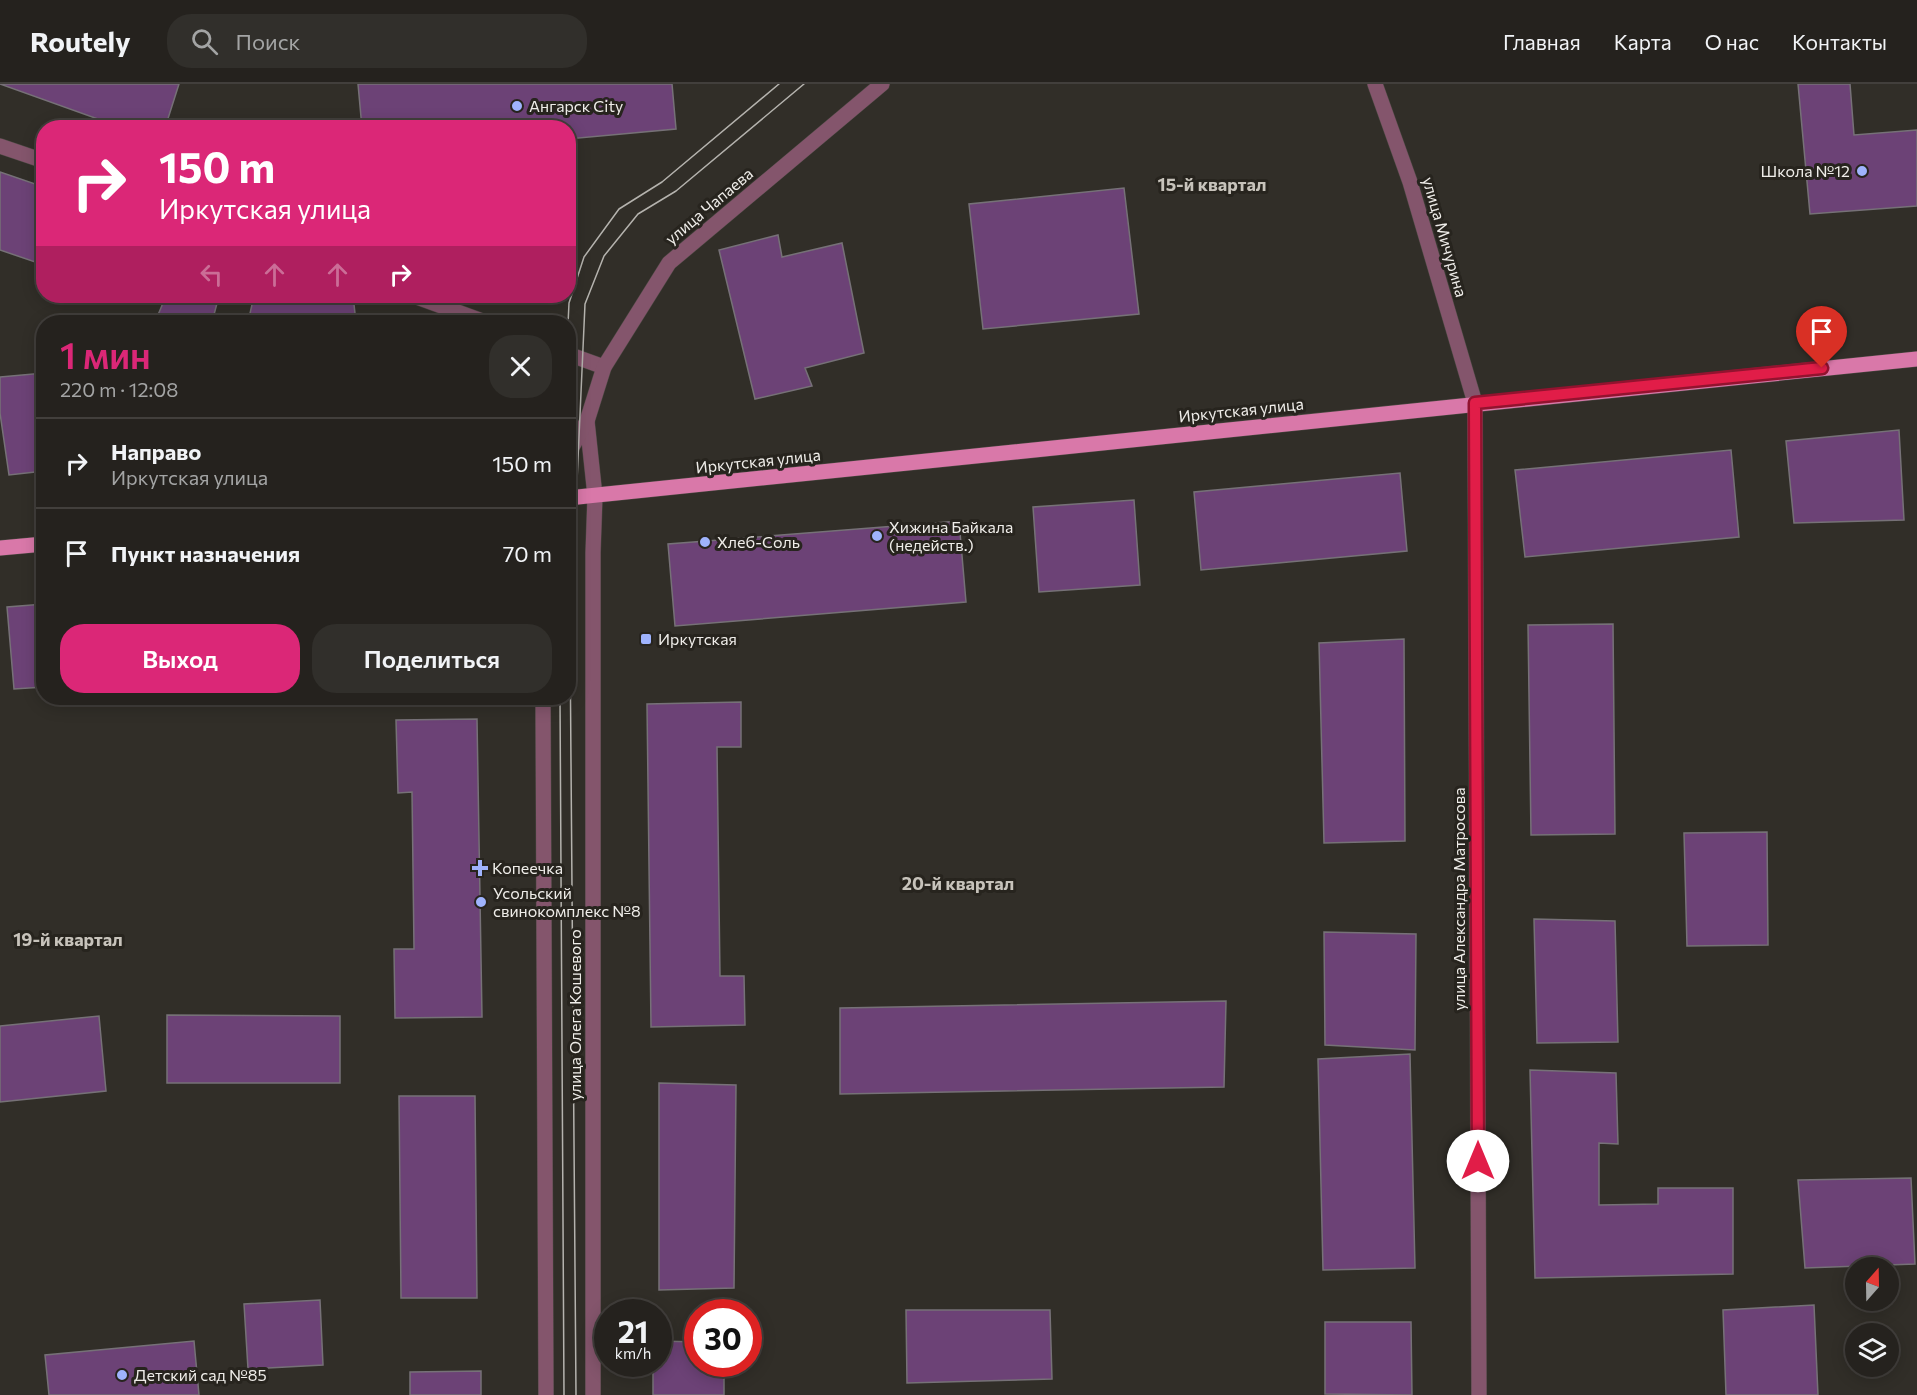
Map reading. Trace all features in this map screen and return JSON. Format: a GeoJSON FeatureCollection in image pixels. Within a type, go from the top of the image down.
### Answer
{"type":"FeatureCollection","features":[{"type":"Feature","properties":{"kind":"main road","name":"Иркутская улица"},"geometry":{"type":"LineString","coordinates":[[576,497],[1917,359]]}},
{"type":"Feature","properties":{"kind":"main road"},"geometry":{"type":"LineString","coordinates":[[0,548],[36,545]]}},
{"type":"Feature","properties":{"kind":"street","name":"улица Чапаева"},"geometry":{"type":"LineString","coordinates":[[588,422],[604,367],[669,263],[882,84]]}},
{"type":"Feature","properties":{"kind":"street","name":"улица Мичурина"},"geometry":{"type":"LineString","coordinates":[[1375,84],[1410,182],[1475,403]]}},
{"type":"Feature","properties":{"kind":"street"},"geometry":{"type":"LineString","coordinates":[[0,146],[36,158]]}},
{"type":"Feature","properties":{"kind":"street"},"geometry":{"type":"LineString","coordinates":[[433,303],[466,315]]}},
{"type":"Feature","properties":{"kind":"street"},"geometry":{"type":"LineString","coordinates":[[576,357],[604,367]]}},
{"type":"Feature","properties":{"kind":"street","name":"улица Александра Матросова"},"geometry":{"type":"LineString","coordinates":[[1475,403],[1479,1395]]}},
{"type":"Feature","properties":{"kind":"street"},"geometry":{"type":"LineString","coordinates":[[576,441],[588,422]]}},
{"type":"Feature","properties":{"kind":"street","name":"улица Олега Кошевого"},"geometry":{"type":"LineString","coordinates":[[588,422],[595,496],[593,553],[593,1395]]}},
{"type":"Feature","properties":{"kind":"street","name":"улица Олега Кошевого"},"geometry":{"type":"LineString","coordinates":[[543,705],[546,1395]]}},
{"type":"Feature","properties":{"kind":"building"},"geometry":{"type":"Polygon","coordinates":[[[0,84],[179,84],[168,120],[101,120],[0,84]]]}},
{"type":"Feature","properties":{"kind":"building","name":"Ангарск City"},"geometry":{"type":"Polygon","coordinates":[[[358,84],[672,84],[676,129],[576,138],[576,120],[361,120],[358,84]]]}},
{"type":"Feature","properties":{"kind":"building","name":"Школа №12"},"geometry":{"type":"Polygon","coordinates":[[[1798,84],[1850,84],[1854,135],[1917,130],[1917,206],[1810,214],[1798,84]]]}},
{"type":"Feature","properties":{"kind":"building"},"geometry":{"type":"Polygon","coordinates":[[[0,172],[36,184],[36,262],[0,250],[0,172]]]}},
{"type":"Feature","properties":{"kind":"building"},"geometry":{"type":"Polygon","coordinates":[[[1124,188],[1139,314],[983,329],[969,204],[1124,188]]]}},
{"type":"Feature","properties":{"kind":"building"},"geometry":{"type":"Polygon","coordinates":[[[778,235],[782,257],[842,243],[864,353],[805,368],[812,386],[755,399],[719,250],[778,235]]]}},
{"type":"Feature","properties":{"kind":"building"},"geometry":{"type":"Polygon","coordinates":[[[163,303],[217,303],[214,315],[158,315],[163,303]]]}},
{"type":"Feature","properties":{"kind":"building"},"geometry":{"type":"Polygon","coordinates":[[[252,303],[354,303],[355,315],[250,315],[252,303]]]}},
{"type":"Feature","properties":{"kind":"building"},"geometry":{"type":"Polygon","coordinates":[[[36,374],[36,472],[9,475],[0,413],[0,377],[36,374]]]}},
{"type":"Feature","properties":{"kind":"building"},"geometry":{"type":"Polygon","coordinates":[[[1899,430],[1904,520],[1794,523],[1786,441],[1899,430]]]}},
{"type":"Feature","properties":{"kind":"building"},"geometry":{"type":"Polygon","coordinates":[[[1731,450],[1739,537],[1525,557],[1515,470],[1731,450]]]}},
{"type":"Feature","properties":{"kind":"building"},"geometry":{"type":"Polygon","coordinates":[[[1400,473],[1407,551],[1201,570],[1194,492],[1400,473]]]}},
{"type":"Feature","properties":{"kind":"building"},"geometry":{"type":"Polygon","coordinates":[[[1134,500],[1140,585],[1039,592],[1033,507],[1134,500]]]}},
{"type":"Feature","properties":{"kind":"building"},"geometry":{"type":"Polygon","coordinates":[[[959,521],[966,602],[675,626],[668,544],[959,521]]]}},
{"type":"Feature","properties":{"kind":"building"},"geometry":{"type":"Polygon","coordinates":[[[36,605],[36,688],[14,689],[7,607],[36,605]]]}},
{"type":"Feature","properties":{"kind":"building"},"geometry":{"type":"Polygon","coordinates":[[[1613,624],[1615,834],[1531,835],[1528,625],[1613,624]]]}},
{"type":"Feature","properties":{"kind":"building"},"geometry":{"type":"Polygon","coordinates":[[[1404,639],[1405,841],[1324,843],[1319,643],[1404,639]]]}},
{"type":"Feature","properties":{"kind":"building"},"geometry":{"type":"Polygon","coordinates":[[[741,702],[741,747],[717,747],[720,976],[744,976],[745,1025],[651,1027],[647,704],[741,702]]]}},
{"type":"Feature","properties":{"kind":"building"},"geometry":{"type":"Polygon","coordinates":[[[477,719],[482,1017],[395,1018],[394,949],[414,949],[412,792],[398,793],[396,720],[477,719]]]}},
{"type":"Feature","properties":{"kind":"building"},"geometry":{"type":"Polygon","coordinates":[[[1767,832],[1768,945],[1687,946],[1684,833],[1767,832]]]}},
{"type":"Feature","properties":{"kind":"building"},"geometry":{"type":"Polygon","coordinates":[[[1534,919],[1615,921],[1618,1042],[1537,1043],[1534,919]]]}},
{"type":"Feature","properties":{"kind":"building"},"geometry":{"type":"Polygon","coordinates":[[[1324,932],[1416,934],[1415,1050],[1325,1045],[1324,932]]]}},
{"type":"Feature","properties":{"kind":"building"},"geometry":{"type":"Polygon","coordinates":[[[1226,1001],[1224,1087],[840,1094],[840,1008],[1226,1001]]]}},
{"type":"Feature","properties":{"kind":"building"},"geometry":{"type":"Polygon","coordinates":[[[167,1015],[340,1016],[340,1083],[167,1083],[167,1015]]]}},
{"type":"Feature","properties":{"kind":"building"},"geometry":{"type":"Polygon","coordinates":[[[99,1016],[106,1091],[0,1102],[0,1026],[99,1016]]]}},
{"type":"Feature","properties":{"kind":"building"},"geometry":{"type":"Polygon","coordinates":[[[1410,1054],[1415,1268],[1323,1270],[1318,1059],[1410,1054]]]}},
{"type":"Feature","properties":{"kind":"building"},"geometry":{"type":"Polygon","coordinates":[[[1530,1070],[1616,1073],[1618,1144],[1599,1143],[1599,1205],[1658,1204],[1658,1188],[1733,1188],[1733,1274],[1535,1278],[1530,1070]]]}},
{"type":"Feature","properties":{"kind":"building"},"geometry":{"type":"Polygon","coordinates":[[[659,1083],[736,1085],[734,1288],[659,1290],[659,1083]]]}},
{"type":"Feature","properties":{"kind":"building"},"geometry":{"type":"Polygon","coordinates":[[[399,1096],[475,1096],[477,1298],[401,1298],[399,1096]]]}},
{"type":"Feature","properties":{"kind":"building"},"geometry":{"type":"Polygon","coordinates":[[[1911,1178],[1915,1264],[1899,1265],[1899,1257],[1845,1257],[1845,1267],[1805,1268],[1798,1180],[1911,1178]]]}},
{"type":"Feature","properties":{"kind":"building"},"geometry":{"type":"Polygon","coordinates":[[[320,1300],[323,1365],[248,1369],[244,1304],[320,1300]]]}},
{"type":"Feature","properties":{"kind":"building"},"geometry":{"type":"Polygon","coordinates":[[[1814,1305],[1818,1395],[1726,1395],[1723,1310],[1814,1305]]]}},
{"type":"Feature","properties":{"kind":"building"},"geometry":{"type":"Polygon","coordinates":[[[906,1310],[1050,1310],[1052,1379],[907,1383],[906,1310]]]}},
{"type":"Feature","properties":{"kind":"building"},"geometry":{"type":"Polygon","coordinates":[[[1325,1322],[1411,1322],[1412,1395],[1325,1394],[1325,1322]]]}},
{"type":"Feature","properties":{"kind":"building","name":"Детский сад №85"},"geometry":{"type":"Polygon","coordinates":[[[194,1341],[199,1395],[49,1395],[45,1355],[194,1341]]]}},
{"type":"Feature","properties":{"kind":"building"},"geometry":{"type":"Polygon","coordinates":[[[672,1341],[684,1342],[684,1377],[724,1377],[724,1395],[653,1395],[653,1377],[672,1377],[672,1341]]]}},
{"type":"Feature","properties":{"kind":"building"},"geometry":{"type":"Polygon","coordinates":[[[481,1371],[481,1395],[410,1395],[410,1372],[481,1371]]]}},
{"type":"Feature","properties":{"kind":"tram line"},"geometry":{"type":"LineString","coordinates":[[576,282],[584,257],[619,209],[662,182],[779,84]]}},
{"type":"Feature","properties":{"kind":"tram line"},"geometry":{"type":"LineString","coordinates":[[576,503],[585,304],[604,256],[638,214],[676,191],[804,84]]}},
{"type":"Feature","properties":{"kind":"tram line"},"geometry":{"type":"LineString","coordinates":[[568,315],[569,303]]}},
{"type":"Feature","properties":{"kind":"tram line"},"geometry":{"type":"LineString","coordinates":[[560,705],[564,1395]]}},
{"type":"Feature","properties":{"kind":"tram line"},"geometry":{"type":"LineString","coordinates":[[571,705],[576,1395]]}},
{"type":"Feature","properties":{"kind":"place","name":"Ангарск City"},"geometry":{"type":"Point","coordinates":[517,106]}},
{"type":"Feature","properties":{"kind":"place","name":"Школа №12"},"geometry":{"type":"Point","coordinates":[1862,171]}},
{"type":"Feature","properties":{"kind":"place","name":"Хижина Байкала (недейств.)"},"geometry":{"type":"Point","coordinates":[877,536]}},
{"type":"Feature","properties":{"kind":"place","name":"Хлеб-Соль"},"geometry":{"type":"Point","coordinates":[705,542]}},
{"type":"Feature","properties":{"kind":"place","name":"Иркутская"},"geometry":{"type":"Point","coordinates":[646,639]}},
{"type":"Feature","properties":{"kind":"place","name":"Копеечка"},"geometry":{"type":"Point","coordinates":[480,868]}},
{"type":"Feature","properties":{"kind":"place","name":"Усольский свинокомплекс №8"},"geometry":{"type":"Point","coordinates":[481,902]}},
{"type":"Feature","properties":{"kind":"place","name":"Детский сад №85"},"geometry":{"type":"Point","coordinates":[122,1375]}},
{"type":"Feature","properties":{"kind":"district","name":"15-й квартал"},"geometry":{"type":"Point","coordinates":[1212,185]}},
{"type":"Feature","properties":{"kind":"district","name":"20-й квартал"},"geometry":{"type":"Point","coordinates":[958,884]}},
{"type":"Feature","properties":{"kind":"district","name":"19-й квартал"},"geometry":{"type":"Point","coordinates":[68,940]}},
{"type":"Feature","properties":{"kind":"route"},"geometry":{"type":"LineString","coordinates":[[1478,1161],[1475,403],[1822,368]]}}]}
